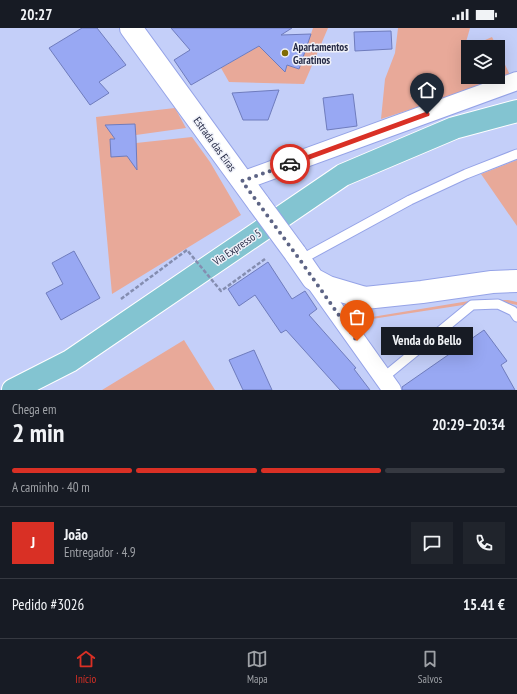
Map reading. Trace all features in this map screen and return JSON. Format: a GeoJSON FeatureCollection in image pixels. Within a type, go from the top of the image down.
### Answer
{"type":"FeatureCollection","features":[{"type":"Feature","properties":{"kind":"main road","name":"Via Expresso 5"},"geometry":{"type":"LineString","coordinates":[[13,390],[70,361],[343,175],[454,128],[517,111]]}},
{"type":"Feature","properties":{"kind":"street","name":"Estrada das Eiras"},"geometry":{"type":"LineString","coordinates":[[131,28],[298,256],[388,384]]}},
{"type":"Feature","properties":{"kind":"street"},"geometry":{"type":"LineString","coordinates":[[242,181],[517,81]]}},
{"type":"Feature","properties":{"kind":"street","name":"Estrada das Eiras"},"geometry":{"type":"LineString","coordinates":[[313,279],[328,287],[365,298],[492,282],[517,281]]}},
{"type":"Feature","properties":{"kind":"lane"},"geometry":{"type":"LineString","coordinates":[[298,256],[410,200],[466,174],[517,154]]}},
{"type":"Feature","properties":{"kind":"lane"},"geometry":{"type":"LineString","coordinates":[[388,384],[472,305],[498,304],[514,311],[517,317]]}},
{"type":"Feature","properties":{"kind":"path"},"geometry":{"type":"LineString","coordinates":[[121,299],[187,250],[221,291],[265,259]]}},
{"type":"Feature","properties":{"kind":"shaded area"},"geometry":{"type":"Polygon","coordinates":[[[313,28],[328,28],[304,84],[229,82],[221,68],[259,46],[273,60],[299,69],[313,28]]]}},
{"type":"Feature","properties":{"kind":"shaded area"},"geometry":{"type":"Polygon","coordinates":[[[398,28],[470,28],[467,40],[461,40],[461,84],[489,84],[381,119],[385,79],[395,53],[398,28]]]}},
{"type":"Feature","properties":{"kind":"shaded area"},"geometry":{"type":"Polygon","coordinates":[[[492,37],[494,40],[485,40],[492,37]]]}},
{"type":"Feature","properties":{"kind":"shaded area"},"geometry":{"type":"Polygon","coordinates":[[[505,65],[511,77],[505,79],[505,65]]]}},
{"type":"Feature","properties":{"kind":"shaded area"},"geometry":{"type":"Polygon","coordinates":[[[175,108],[186,128],[136,135],[136,143],[192,137],[210,162],[241,215],[112,294],[96,117],[175,108]]]}},
{"type":"Feature","properties":{"kind":"shaded area"},"geometry":{"type":"Polygon","coordinates":[[[517,160],[517,226],[481,174],[517,160]]]}},
{"type":"Feature","properties":{"kind":"shaded area"},"geometry":{"type":"Polygon","coordinates":[[[475,300],[508,300],[517,302],[517,305],[508,303],[476,303],[372,319],[372,317],[475,300]]]}},
{"type":"Feature","properties":{"kind":"shaded area"},"geometry":{"type":"Polygon","coordinates":[[[184,340],[215,390],[102,390],[184,340]]]}},
{"type":"Feature","properties":{"kind":"building"},"geometry":{"type":"Polygon","coordinates":[[[82,28],[97,28],[126,65],[99,82],[109,93],[90,105],[49,48],[82,28]]]}},
{"type":"Feature","properties":{"kind":"building"},"geometry":{"type":"Polygon","coordinates":[[[171,28],[292,28],[281,35],[311,34],[299,69],[287,65],[285,72],[259,46],[191,85],[174,60],[190,50],[171,28]]]}},
{"type":"Feature","properties":{"kind":"building"},"geometry":{"type":"Polygon","coordinates":[[[391,31],[392,49],[355,51],[354,32],[391,31]]]}},
{"type":"Feature","properties":{"kind":"building"},"geometry":{"type":"Polygon","coordinates":[[[279,90],[268,120],[243,120],[232,93],[279,90]]]}},
{"type":"Feature","properties":{"kind":"building"},"geometry":{"type":"Polygon","coordinates":[[[353,94],[357,126],[327,130],[323,98],[353,94]]]}},
{"type":"Feature","properties":{"kind":"building"},"geometry":{"type":"Polygon","coordinates":[[[135,124],[137,170],[127,156],[111,157],[110,139],[115,139],[105,125],[135,124]]]}},
{"type":"Feature","properties":{"kind":"building"},"geometry":{"type":"Polygon","coordinates":[[[74,251],[100,298],[61,320],[46,293],[63,284],[52,263],[74,251]]]}},
{"type":"Feature","properties":{"kind":"building"},"geometry":{"type":"Polygon","coordinates":[[[268,262],[292,299],[305,291],[317,309],[309,315],[356,368],[354,369],[370,390],[340,390],[286,330],[281,333],[255,295],[239,306],[228,289],[268,262]]]}},
{"type":"Feature","properties":{"kind":"building"},"geometry":{"type":"Polygon","coordinates":[[[484,330],[507,361],[501,365],[515,390],[402,390],[402,387],[484,330]]]}},
{"type":"Feature","properties":{"kind":"building"},"geometry":{"type":"Polygon","coordinates":[[[254,350],[272,390],[243,390],[229,360],[254,350]]]}},
{"type":"Feature","properties":{"kind":"way so far"},"geometry":{"type":"LineString","coordinates":[[290,164],[242,181],[357,341]]}},
{"type":"Feature","properties":{"kind":"place","name":"Apartamentos Garatinos"},"geometry":{"type":"Point","coordinates":[285,53]}},
{"type":"Feature","properties":{"kind":"place","name":"Venda do Bello"},"geometry":{"type":"Point","coordinates":[357,341]}},
{"type":"Feature","properties":{"kind":"route"},"geometry":{"type":"LineString","coordinates":[[290,164],[427,114]]}}]}
